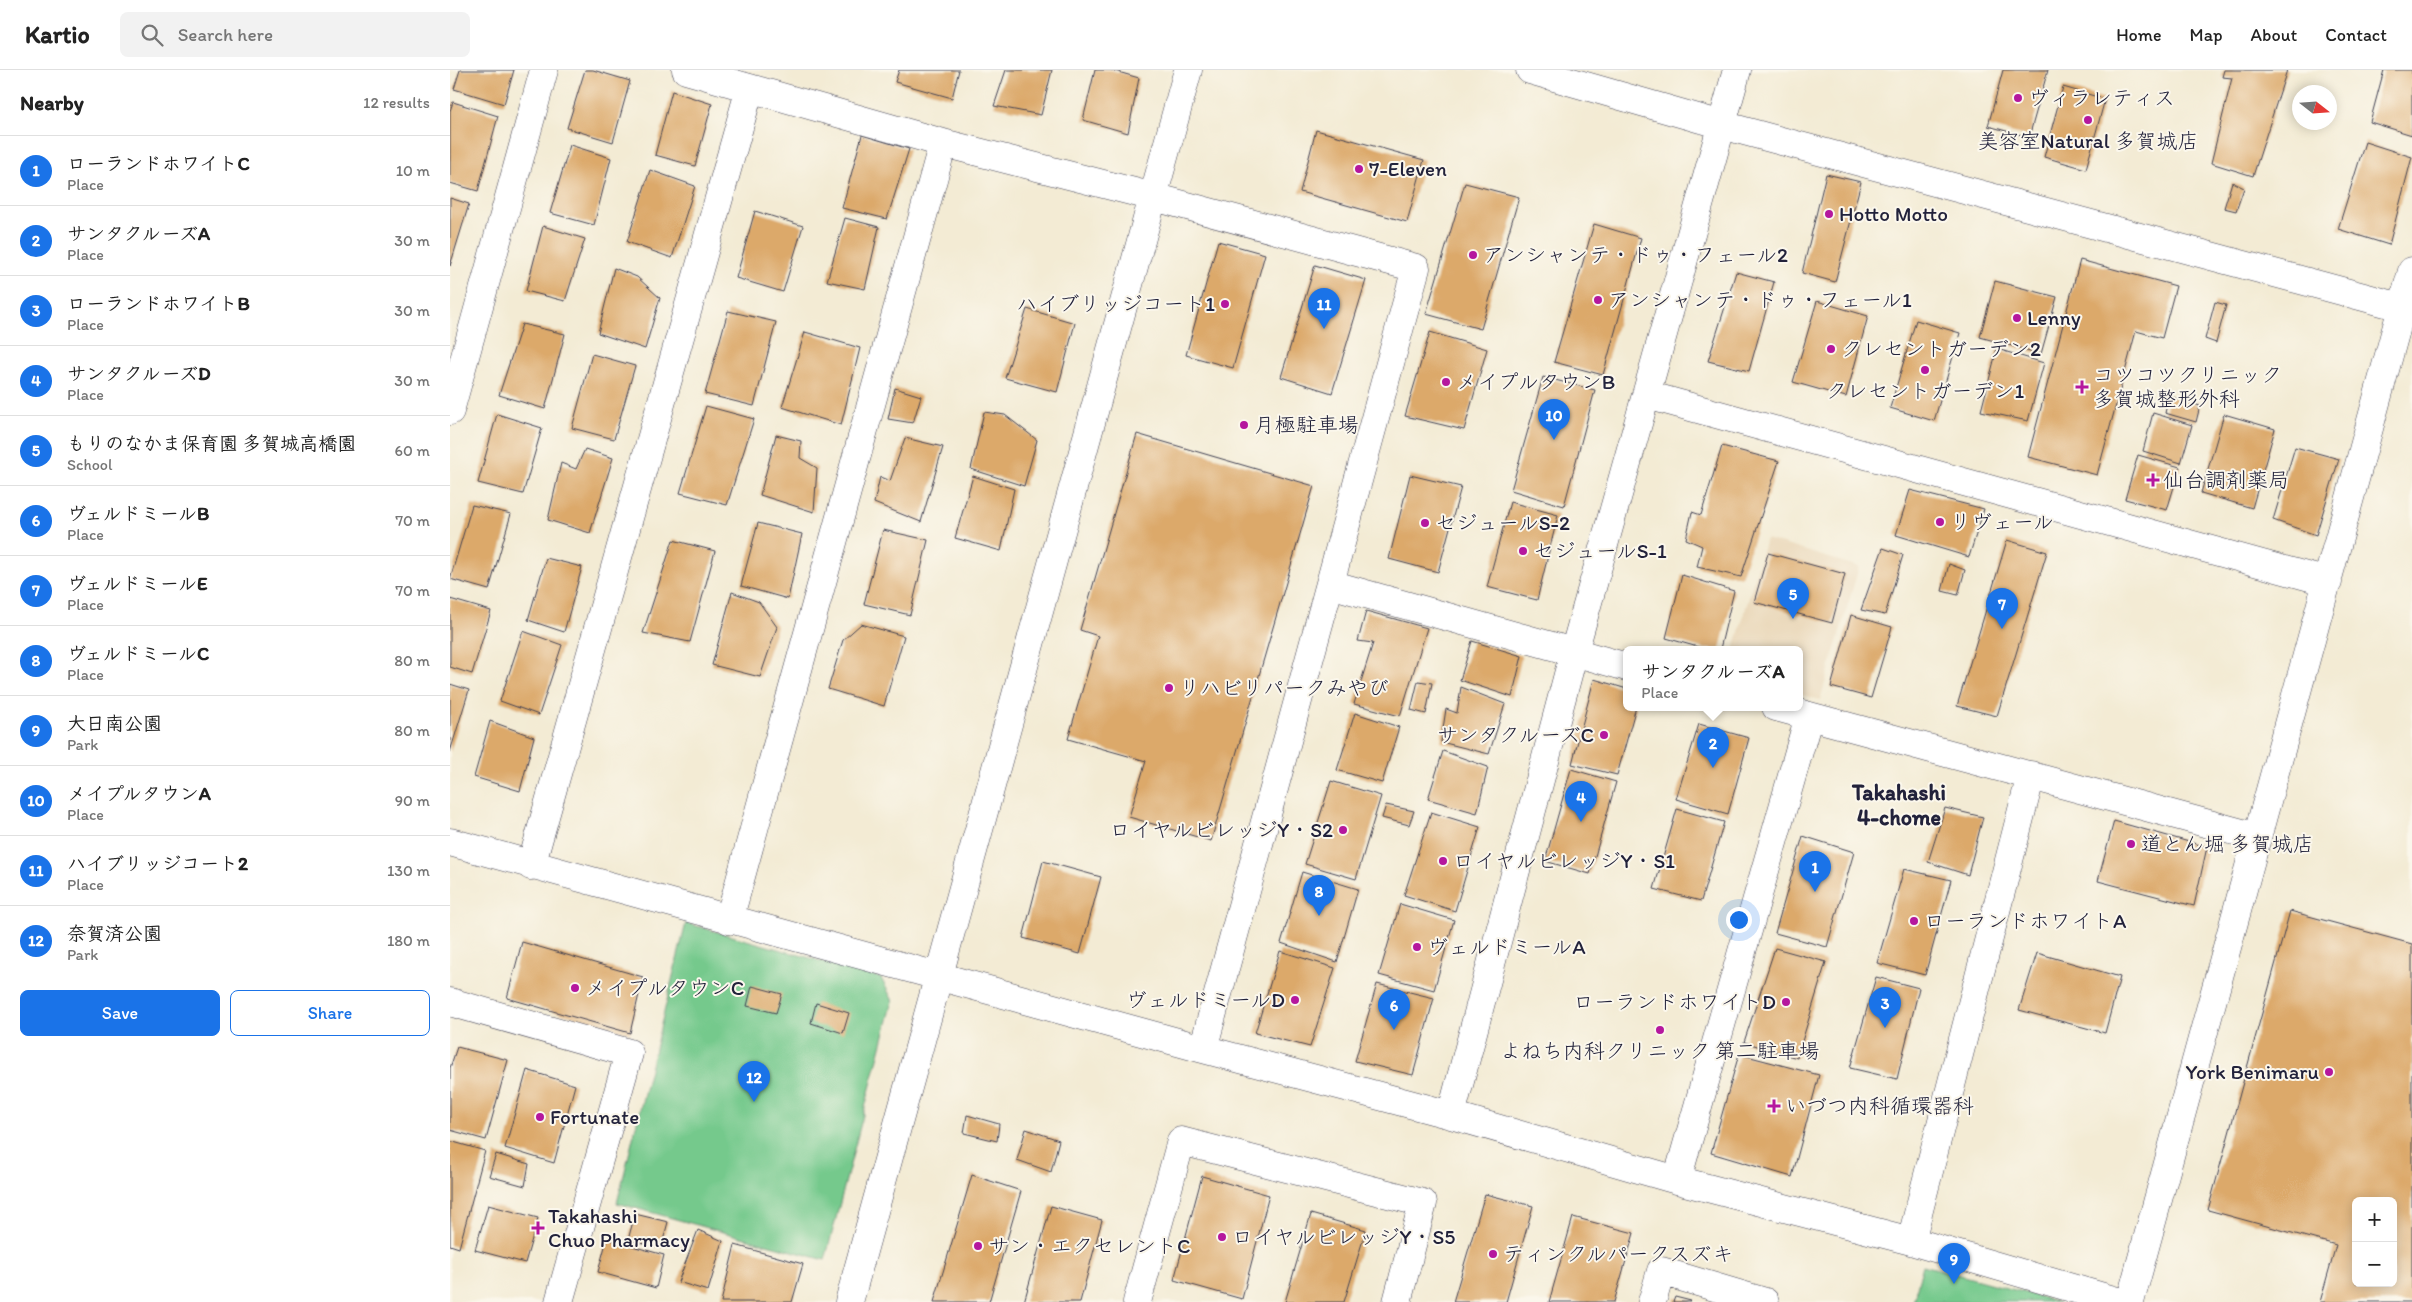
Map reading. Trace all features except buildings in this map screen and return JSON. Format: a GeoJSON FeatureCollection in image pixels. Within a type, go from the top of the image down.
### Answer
{"type":"FeatureCollection","features":[{"type":"Feature","properties":{"kind":"street"},"geometry":{"type":"LineString","coordinates":[[450,411],[544,70]]}},
{"type":"Feature","properties":{"kind":"street"},"geometry":{"type":"LineString","coordinates":[[686,70],[943,143],[1154,197],[1416,268],[1203,1049]]}},
{"type":"Feature","properties":{"kind":"street"},"geometry":{"type":"LineString","coordinates":[[849,1302],[1188,70]]}},
{"type":"Feature","properties":{"kind":"street"},"geometry":{"type":"LineString","coordinates":[[1530,70],[1722,125],[2407,309]]}},
{"type":"Feature","properties":{"kind":"street"},"geometry":{"type":"LineString","coordinates":[[1451,1114],[1574,652],[1737,70]]}},
{"type":"Feature","properties":{"kind":"street"},"geometry":{"type":"LineString","coordinates":[[531,866],[750,88]]}},
{"type":"Feature","properties":{"kind":"street"},"geometry":{"type":"LineString","coordinates":[[729,920],[943,143]]}},
{"type":"Feature","properties":{"kind":"street"},"geometry":{"type":"LineString","coordinates":[[2130,1302],[2328,582],[2407,309],[2412,271]]}},
{"type":"Feature","properties":{"kind":"street"},"geometry":{"type":"LineString","coordinates":[[1647,395],[2328,582]]}},
{"type":"Feature","properties":{"kind":"street"},"geometry":{"type":"LineString","coordinates":[[1330,584],[1623,665]]}},
{"type":"Feature","properties":{"kind":"street"},"geometry":{"type":"LineString","coordinates":[[1791,711],[2257,837]]}},
{"type":"Feature","properties":{"kind":"street"},"geometry":{"type":"LineString","coordinates":[[1677,1180],[1809,716]]}},
{"type":"Feature","properties":{"kind":"street"},"geometry":{"type":"LineString","coordinates":[[1911,1242],[2032,775]]}},
{"type":"Feature","properties":{"kind":"street"},"geometry":{"type":"LineString","coordinates":[[450,842],[531,866],[1203,1049],[1451,1114],[1677,1180],[1911,1242],[2120,1302]]}},
{"type":"Feature","properties":{"kind":"street"},"geometry":{"type":"LineString","coordinates":[[450,1002],[630,1054],[559,1302]]}},
{"type":"Feature","properties":{"kind":"street"},"geometry":{"type":"LineString","coordinates":[[1137,1302],[1181,1141],[1423,1203],[1397,1302]]}},
{"type":"Feature","properties":{"kind":"street"},"geometry":{"type":"LineString","coordinates":[[1652,1302],[1661,1271],[1766,1302]]}},
{"type":"Feature","properties":{"kind":"shaded area"},"geometry":{"type":"Polygon","coordinates":[[[1766,539],[1859,567],[1820,700],[1803,695],[1803,646],[1735,646],[1766,539]]]}},
{"type":"Feature","properties":{"kind":"green space"},"geometry":{"type":"Polygon","coordinates":[[[686,923],[881,978],[893,1001],[825,1260],[617,1203],[686,923]]]}},
{"type":"Feature","properties":{"kind":"green space"},"geometry":{"type":"Polygon","coordinates":[[[1923,1265],[2059,1302],[1913,1302],[1923,1265]]]}},
{"type":"Feature","properties":{"kind":"place","name":"ヴィラレティス"},"geometry":{"type":"Point","coordinates":[2018,98]}},
{"type":"Feature","properties":{"kind":"place","name":"美容室Natural 多賀城店"},"geometry":{"type":"Point","coordinates":[2088,120]}},
{"type":"Feature","properties":{"kind":"place","name":"7-Eleven"},"geometry":{"type":"Point","coordinates":[1359,169]}},
{"type":"Feature","properties":{"kind":"place","name":"Hotto Motto"},"geometry":{"type":"Point","coordinates":[1829,214]}},
{"type":"Feature","properties":{"kind":"place","name":"アンシャンテ・ドゥ・フェール2"},"geometry":{"type":"Point","coordinates":[1473,255]}},
{"type":"Feature","properties":{"kind":"place","name":"アンシャンテ・ドゥ・フェール1"},"geometry":{"type":"Point","coordinates":[1598,300]}},
{"type":"Feature","properties":{"kind":"place","name":"ハイブリッジコート1"},"geometry":{"type":"Point","coordinates":[1225,304]}},
{"type":"Feature","properties":{"kind":"place","name":"Lenny"},"geometry":{"type":"Point","coordinates":[2017,318]}},
{"type":"Feature","properties":{"kind":"place","name":"ハイブリッジコート2"},"geometry":{"type":"Point","coordinates":[1324,329]}},
{"type":"Feature","properties":{"kind":"place","name":"クレセントガーデン2"},"geometry":{"type":"Point","coordinates":[1831,349]}},
{"type":"Feature","properties":{"kind":"place","name":"クレセントガーデン1"},"geometry":{"type":"Point","coordinates":[1925,370]}},
{"type":"Feature","properties":{"kind":"place","name":"メイプルタウンB"},"geometry":{"type":"Point","coordinates":[1446,382]}},
{"type":"Feature","properties":{"kind":"place","name":"コツコツクリニック 多賀城整形外科"},"geometry":{"type":"Point","coordinates":[2082,387]}},
{"type":"Feature","properties":{"kind":"place","name":"月極駐車場"},"geometry":{"type":"Point","coordinates":[1244,425]}},
{"type":"Feature","properties":{"kind":"place","name":"メイプルタウンA"},"geometry":{"type":"Point","coordinates":[1554,440]}},
{"type":"Feature","properties":{"kind":"place","name":"仙台調剤薬局"},"geometry":{"type":"Point","coordinates":[2153,480]}},
{"type":"Feature","properties":{"kind":"place","name":"リヴェール"},"geometry":{"type":"Point","coordinates":[1940,522]}},
{"type":"Feature","properties":{"kind":"place","name":"セジュールS-2"},"geometry":{"type":"Point","coordinates":[1425,523]}},
{"type":"Feature","properties":{"kind":"place","name":"セジュールS-1"},"geometry":{"type":"Point","coordinates":[1523,551]}},
{"type":"Feature","properties":{"kind":"place","name":"もりのなかま保育園 多賀城高橋園"},"geometry":{"type":"Point","coordinates":[1793,619]}},
{"type":"Feature","properties":{"kind":"place","name":"ヴェルドミールE"},"geometry":{"type":"Point","coordinates":[2002,629]}},
{"type":"Feature","properties":{"kind":"place","name":"リハビリパークみやび"},"geometry":{"type":"Point","coordinates":[1169,688]}},
{"type":"Feature","properties":{"kind":"place","name":"サンタクルーズC"},"geometry":{"type":"Point","coordinates":[1604,735]}},
{"type":"Feature","properties":{"kind":"place","name":"サンタクルーズA"},"geometry":{"type":"Point","coordinates":[1713,768]}},
{"type":"Feature","properties":{"kind":"place","name":"サンタクルーズD"},"geometry":{"type":"Point","coordinates":[1581,822]}},
{"type":"Feature","properties":{"kind":"place","name":"ロイヤルビレッジY・S2"},"geometry":{"type":"Point","coordinates":[1343,830]}},
{"type":"Feature","properties":{"kind":"place","name":"道とん堀 多賀城店"},"geometry":{"type":"Point","coordinates":[2131,844]}},
{"type":"Feature","properties":{"kind":"place","name":"ロイヤルビレッジY・S1"},"geometry":{"type":"Point","coordinates":[1443,861]}},
{"type":"Feature","properties":{"kind":"place","name":"ローランドホワイトC"},"geometry":{"type":"Point","coordinates":[1815,892]}},
{"type":"Feature","properties":{"kind":"place","name":"ヴェルドミールC"},"geometry":{"type":"Point","coordinates":[1319,916]}},
{"type":"Feature","properties":{"kind":"place","name":"ローランドホワイトA"},"geometry":{"type":"Point","coordinates":[1914,921]}},
{"type":"Feature","properties":{"kind":"place","name":"ヴェルドミールA"},"geometry":{"type":"Point","coordinates":[1417,947]}},
{"type":"Feature","properties":{"kind":"place","name":"メイプルタウンC"},"geometry":{"type":"Point","coordinates":[575,988]}},
{"type":"Feature","properties":{"kind":"place","name":"ヴェルドミールD"},"geometry":{"type":"Point","coordinates":[1295,1000]}},
{"type":"Feature","properties":{"kind":"place","name":"ローランドホワイトD"},"geometry":{"type":"Point","coordinates":[1786,1002]}},
{"type":"Feature","properties":{"kind":"place","name":"ローランドホワイトB"},"geometry":{"type":"Point","coordinates":[1885,1028]}},
{"type":"Feature","properties":{"kind":"place","name":"ヴェルドミールB"},"geometry":{"type":"Point","coordinates":[1394,1030]}},
{"type":"Feature","properties":{"kind":"place","name":"よねち内科クリニック 第二駐車場"},"geometry":{"type":"Point","coordinates":[1660,1030]}},
{"type":"Feature","properties":{"kind":"place","name":"York Benimaru"},"geometry":{"type":"Point","coordinates":[2329,1072]}},
{"type":"Feature","properties":{"kind":"place","name":"奈賀済公園"},"geometry":{"type":"Point","coordinates":[754,1102]}},
{"type":"Feature","properties":{"kind":"place","name":"いづつ内科循環器科"},"geometry":{"type":"Point","coordinates":[1774,1106]}},
{"type":"Feature","properties":{"kind":"place","name":"Fortunate"},"geometry":{"type":"Point","coordinates":[540,1117]}},
{"type":"Feature","properties":{"kind":"place","name":"Takahashi Chuo Pharmacy"},"geometry":{"type":"Point","coordinates":[538,1228]}},
{"type":"Feature","properties":{"kind":"place","name":"ロイヤルビレッジY・S5"},"geometry":{"type":"Point","coordinates":[1222,1237]}},
{"type":"Feature","properties":{"kind":"place","name":"サン・エクセレントC"},"geometry":{"type":"Point","coordinates":[978,1246]}},
{"type":"Feature","properties":{"kind":"place","name":"ティンクルパークスズキ"},"geometry":{"type":"Point","coordinates":[1493,1254]}},
{"type":"Feature","properties":{"kind":"place","name":"大日南公園"},"geometry":{"type":"Point","coordinates":[1954,1284]}},
{"type":"Feature","properties":{"kind":"district","name":"Takahashi 4-chome"},"geometry":{"type":"Point","coordinates":[1899,804]}}]}
